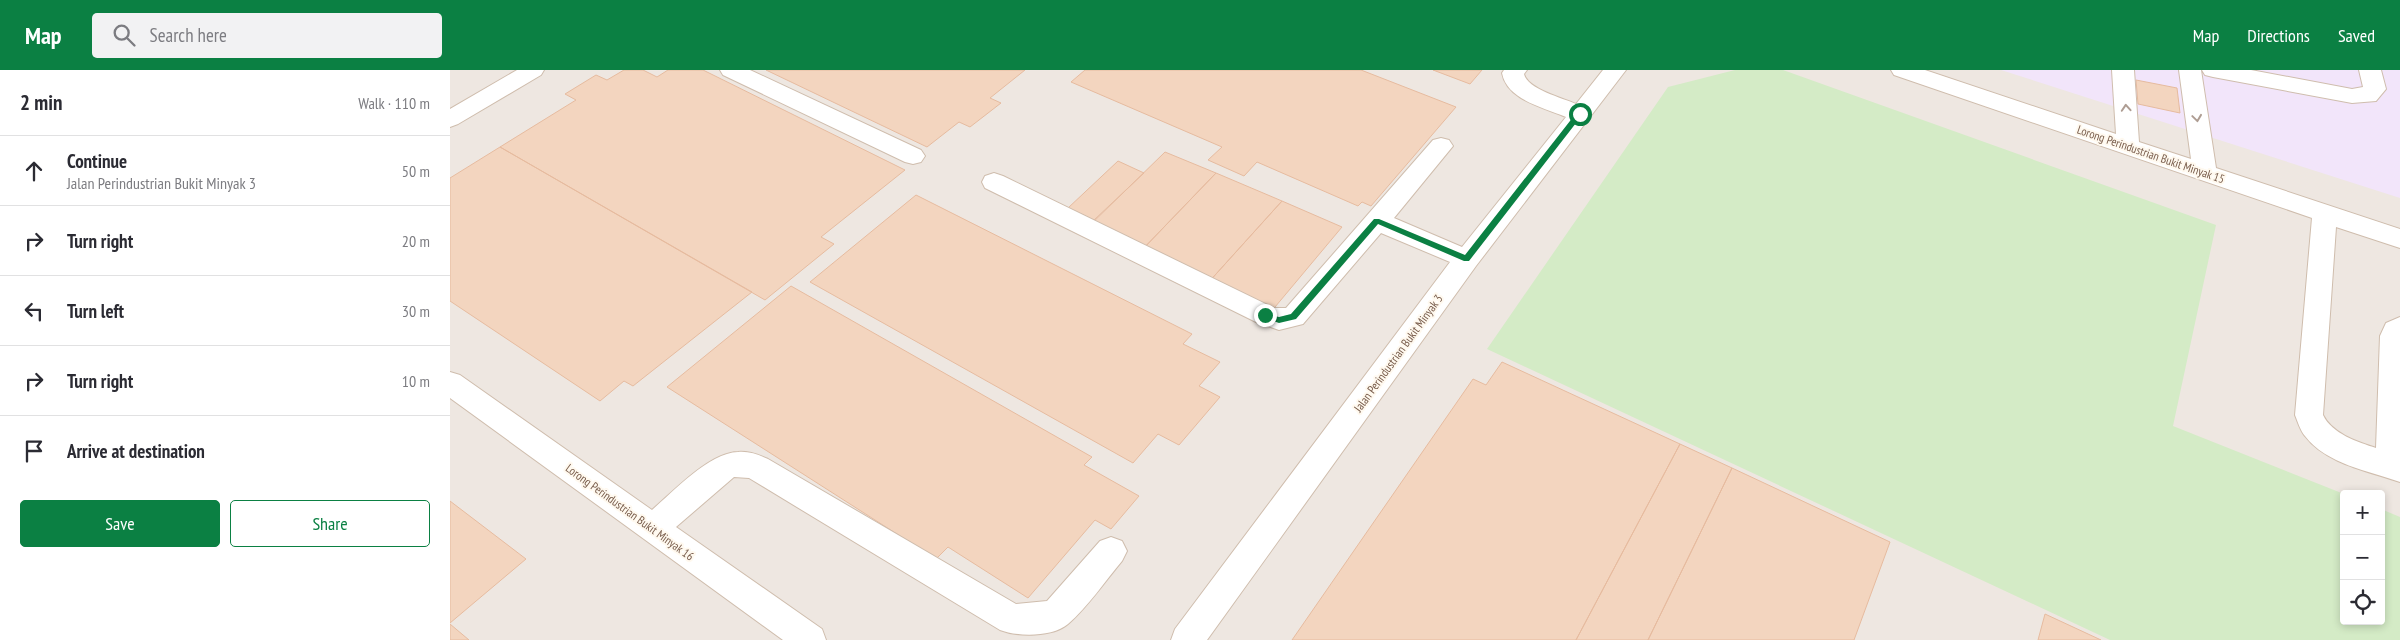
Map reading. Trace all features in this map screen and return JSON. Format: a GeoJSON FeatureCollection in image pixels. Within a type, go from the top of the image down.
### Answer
{"type":"FeatureCollection","features":[{"type":"Feature","properties":{"kind":"street"},"geometry":{"type":"LineString","coordinates":[[450,119],[533,70]]}},
{"type":"Feature","properties":{"kind":"street"},"geometry":{"type":"LineString","coordinates":[[731,70],[913,156]]}},
{"type":"Feature","properties":{"kind":"street"},"geometry":{"type":"LineString","coordinates":[[1516,70],[1513,73],[1515,83],[1524,91],[1580,114]]}},
{"type":"Feature","properties":{"kind":"street","name":"Jalan Perindustrian Bukit Minyak 3"},"geometry":{"type":"LineString","coordinates":[[1187,640],[1467,259],[1614,70]]}},
{"type":"Feature","properties":{"kind":"street","name":"Lorong Perindustrian Bukit Minyak 15"},"geometry":{"type":"LineString","coordinates":[[1902,70],[2400,239]]}},
{"type":"Feature","properties":{"kind":"street"},"geometry":{"type":"LineString","coordinates":[[2123,70],[2128,146]]}},
{"type":"Feature","properties":{"kind":"street"},"geometry":{"type":"LineString","coordinates":[[2190,70],[2204,172]]}},
{"type":"Feature","properties":{"kind":"street"},"geometry":{"type":"LineString","coordinates":[[2213,70],[2352,96],[2368,96],[2375,89],[2370,70]]}},
{"type":"Feature","properties":{"kind":"street"},"geometry":{"type":"LineString","coordinates":[[994,182],[1265,315],[1279,320],[1294,317],[1441,146]]}},
{"type":"Feature","properties":{"kind":"street"},"geometry":{"type":"LineString","coordinates":[[2325,212],[2309,405],[2311,423],[2326,440],[2395,467],[2394,336],[2396,330],[2400,328]]}},
{"type":"Feature","properties":{"kind":"street"},"geometry":{"type":"LineString","coordinates":[[1377,221],[1467,259]]}},
{"type":"Feature","properties":{"kind":"street","name":"Lorong Perindustrian Bukit Minyak 16"},"geometry":{"type":"LineString","coordinates":[[450,383],[810,640]]}},
{"type":"Feature","properties":{"kind":"street"},"geometry":{"type":"LineString","coordinates":[[653,528],[725,467],[747,464],[758,468],[1012,619],[1034,619],[1056,614],[1111,552]]}},
{"type":"Feature","properties":{"kind":"shaded area"},"geometry":{"type":"Polygon","coordinates":[[[450,70],[2400,70],[2400,640],[450,640],[450,70]]]}},
{"type":"Feature","properties":{"kind":"shaded area"},"geometry":{"type":"Polygon","coordinates":[[[2001,70],[2400,70],[2400,198],[2001,70]]]}},
{"type":"Feature","properties":{"kind":"green space"},"geometry":{"type":"Polygon","coordinates":[[[1735,70],[1783,70],[2216,225],[2173,426],[2340,492],[2340,625],[2385,625],[2385,511],[2400,517],[2400,640],[2110,640],[1487,349],[1668,87],[1735,70]]]}},
{"type":"Feature","properties":{"kind":"building"},"geometry":{"type":"Polygon","coordinates":[[[624,70],[643,70],[657,77],[668,70],[703,70],[905,170],[821,237],[834,244],[765,300],[500,147],[576,100],[565,94],[596,75],[607,80],[624,70]]]}},
{"type":"Feature","properties":{"kind":"building"},"geometry":{"type":"Polygon","coordinates":[[[766,70],[1025,70],[990,98],[1001,103],[970,127],[959,122],[927,147],[766,70]]]}},
{"type":"Feature","properties":{"kind":"building"},"geometry":{"type":"Polygon","coordinates":[[[1085,70],[1361,70],[1456,107],[1371,206],[1362,202],[1358,206],[1257,162],[1244,176],[1208,160],[1222,147],[1071,82],[1085,70]]]}},
{"type":"Feature","properties":{"kind":"building"},"geometry":{"type":"Polygon","coordinates":[[[1433,70],[1482,70],[1470,84],[1433,70]]]}},
{"type":"Feature","properties":{"kind":"building"},"geometry":{"type":"Polygon","coordinates":[[[2136,80],[2177,88],[2180,113],[2138,104],[2136,80]]]}},
{"type":"Feature","properties":{"kind":"building"},"geometry":{"type":"Polygon","coordinates":[[[500,147],[752,292],[633,386],[624,381],[600,401],[450,301],[450,178],[500,147]]]}},
{"type":"Feature","properties":{"kind":"building"},"geometry":{"type":"Polygon","coordinates":[[[1165,152],[1216,173],[1140,252],[1087,228],[1165,152]]]}},
{"type":"Feature","properties":{"kind":"building"},"geometry":{"type":"Polygon","coordinates":[[[1118,161],[1144,173],[1094,220],[1068,208],[1118,161]]]}},
{"type":"Feature","properties":{"kind":"building"},"geometry":{"type":"Polygon","coordinates":[[[1216,173],[1282,201],[1207,284],[1140,252],[1216,173]]]}},
{"type":"Feature","properties":{"kind":"building"},"geometry":{"type":"Polygon","coordinates":[[[916,195],[1192,334],[1183,344],[1220,362],[1199,386],[1220,397],[1179,445],[1158,434],[1133,463],[810,282],[916,195]]]}},
{"type":"Feature","properties":{"kind":"building"},"geometry":{"type":"Polygon","coordinates":[[[1282,201],[1342,227],[1270,313],[1207,284],[1282,201]]]}},
{"type":"Feature","properties":{"kind":"building"},"geometry":{"type":"Polygon","coordinates":[[[791,286],[1092,457],[1084,465],[1139,496],[1111,529],[1095,520],[1028,598],[948,547],[936,559],[667,387],[791,286]]]}},
{"type":"Feature","properties":{"kind":"building"},"geometry":{"type":"Polygon","coordinates":[[[1502,362],[1680,444],[1576,640],[1292,640],[1473,379],[1486,385],[1502,362]]]}},
{"type":"Feature","properties":{"kind":"building"},"geometry":{"type":"Polygon","coordinates":[[[1680,444],[1732,468],[1648,640],[1576,640],[1680,444]]]}},
{"type":"Feature","properties":{"kind":"building"},"geometry":{"type":"Polygon","coordinates":[[[1732,468],[1890,542],[1854,640],[1648,640],[1732,468]]]}},
{"type":"Feature","properties":{"kind":"building"},"geometry":{"type":"Polygon","coordinates":[[[450,501],[526,559],[450,623],[450,501]]]}},
{"type":"Feature","properties":{"kind":"building"},"geometry":{"type":"Polygon","coordinates":[[[2045,614],[2101,640],[2038,640],[2045,614]]]}},
{"type":"Feature","properties":{"kind":"building"},"geometry":{"type":"Polygon","coordinates":[[[450,624],[469,640],[450,640],[450,624]]]}},
{"type":"Feature","properties":{"kind":"route"},"geometry":{"type":"LineString","coordinates":[[1265,315],[1279,320],[1294,317],[1377,221],[1467,259],[1580,114]]}}]}
